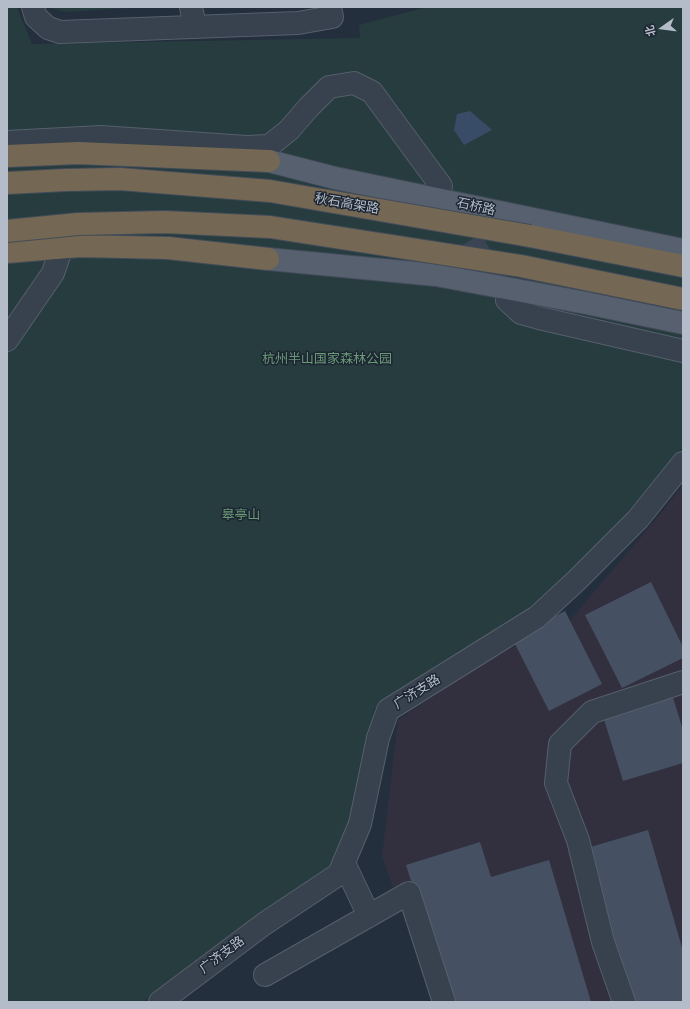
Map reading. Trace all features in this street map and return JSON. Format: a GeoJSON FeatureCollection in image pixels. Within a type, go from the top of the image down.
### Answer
{"type":"FeatureCollection","features":[{"type":"Feature","properties":{"kind":"highway"},"geometry":{"type":"LineString","coordinates":[[7,156],[78,153],[269,161]]}},
{"type":"Feature","properties":{"kind":"highway","name":"秋石高架路"},"geometry":{"type":"LineString","coordinates":[[7,183],[120,179],[270,191],[530,236],[683,266]]}},
{"type":"Feature","properties":{"kind":"highway"},"geometry":{"type":"LineString","coordinates":[[7,231],[78,224],[164,222],[270,227],[521,266],[683,299]]}},
{"type":"Feature","properties":{"kind":"highway"},"geometry":{"type":"LineString","coordinates":[[7,252],[80,246],[168,248],[268,259]]}},
{"type":"Feature","properties":{"kind":"main road","name":"石桥路"},"geometry":{"type":"LineString","coordinates":[[269,161],[336,178],[683,250]]}},
{"type":"Feature","properties":{"kind":"main road"},"geometry":{"type":"LineString","coordinates":[[268,259],[436,275],[683,323]]}},
{"type":"Feature","properties":{"kind":"street"},"geometry":{"type":"LineString","coordinates":[[33,7],[36,17],[48,28],[60,32],[193,17],[304,22],[332,17],[330,7]]}},
{"type":"Feature","properties":{"kind":"street"},"geometry":{"type":"LineString","coordinates":[[7,142],[101,136],[246,147],[269,146],[289,130],[329,87],[354,83],[372,92],[441,186]]}},
{"type":"Feature","properties":{"kind":"street"},"geometry":{"type":"LineString","coordinates":[[7,340],[53,273],[62,247]]}},
{"type":"Feature","properties":{"kind":"street"},"geometry":{"type":"LineString","coordinates":[[507,300],[521,312],[527,314],[683,351]]}},
{"type":"Feature","properties":{"kind":"street","name":"广济支路"},"geometry":{"type":"LineString","coordinates":[[160,1002],[264,924],[339,874],[360,824],[378,738],[388,710],[536,617],[576,581],[638,520],[683,463]]}},
{"type":"Feature","properties":{"kind":"street"},"geometry":{"type":"LineString","coordinates":[[624,1002],[603,942],[578,840],[556,783],[560,744],[592,712],[683,682]]}},
{"type":"Feature","properties":{"kind":"street"},"geometry":{"type":"LineString","coordinates":[[344,863],[369,916]]}},
{"type":"Feature","properties":{"kind":"street"},"geometry":{"type":"LineString","coordinates":[[265,975],[409,893],[444,1002]]}},
{"type":"Feature","properties":{"kind":"shaded area"},"geometry":{"type":"Polygon","coordinates":[[[683,485],[683,1002],[433,1002],[382,856],[398,720],[495,655],[565,626],[657,518],[683,485]]]}},
{"type":"Feature","properties":{"kind":"green space","name":"杭州半山国家森林公园"},"geometry":{"type":"Polygon","coordinates":[[[7,7],[17,7],[32,44],[360,38],[359,25],[427,7],[683,7],[683,447],[622,528],[525,611],[474,651],[374,709],[362,799],[326,873],[143,1002],[7,1002],[7,7]]]}},
{"type":"Feature","properties":{"kind":"green space"},"geometry":{"type":"Polygon","coordinates":[[[50,7],[147,7],[65,12],[50,7]]]}},
{"type":"Feature","properties":{"kind":"water"},"geometry":{"type":"Polygon","coordinates":[[[470,111],[492,130],[464,145],[454,130],[457,114],[470,111]]]}},
{"type":"Feature","properties":{"kind":"building"},"geometry":{"type":"Polygon","coordinates":[[[651,582],[683,647],[683,658],[622,688],[585,615],[651,582]]]}},
{"type":"Feature","properties":{"kind":"building"},"geometry":{"type":"Polygon","coordinates":[[[565,611],[602,684],[549,711],[512,638],[565,611]]]}},
{"type":"Feature","properties":{"kind":"building"},"geometry":{"type":"Polygon","coordinates":[[[671,691],[683,730],[683,763],[623,781],[602,713],[671,691]]]}},
{"type":"Feature","properties":{"kind":"building"},"geometry":{"type":"Polygon","coordinates":[[[648,830],[683,951],[683,1002],[632,1002],[587,848],[648,830]]]}},
{"type":"Feature","properties":{"kind":"building"},"geometry":{"type":"Polygon","coordinates":[[[480,842],[491,877],[549,860],[591,1002],[450,1002],[406,865],[480,842]]]}},
{"type":"Feature","properties":{"kind":"tunnel"},"geometry":{"type":"LineString","coordinates":[[455,211],[506,299]]}},
{"type":"Feature","properties":{"kind":"park label","name":"皋亭山"},"geometry":{"type":"Point","coordinates":[241,515]}}]}
